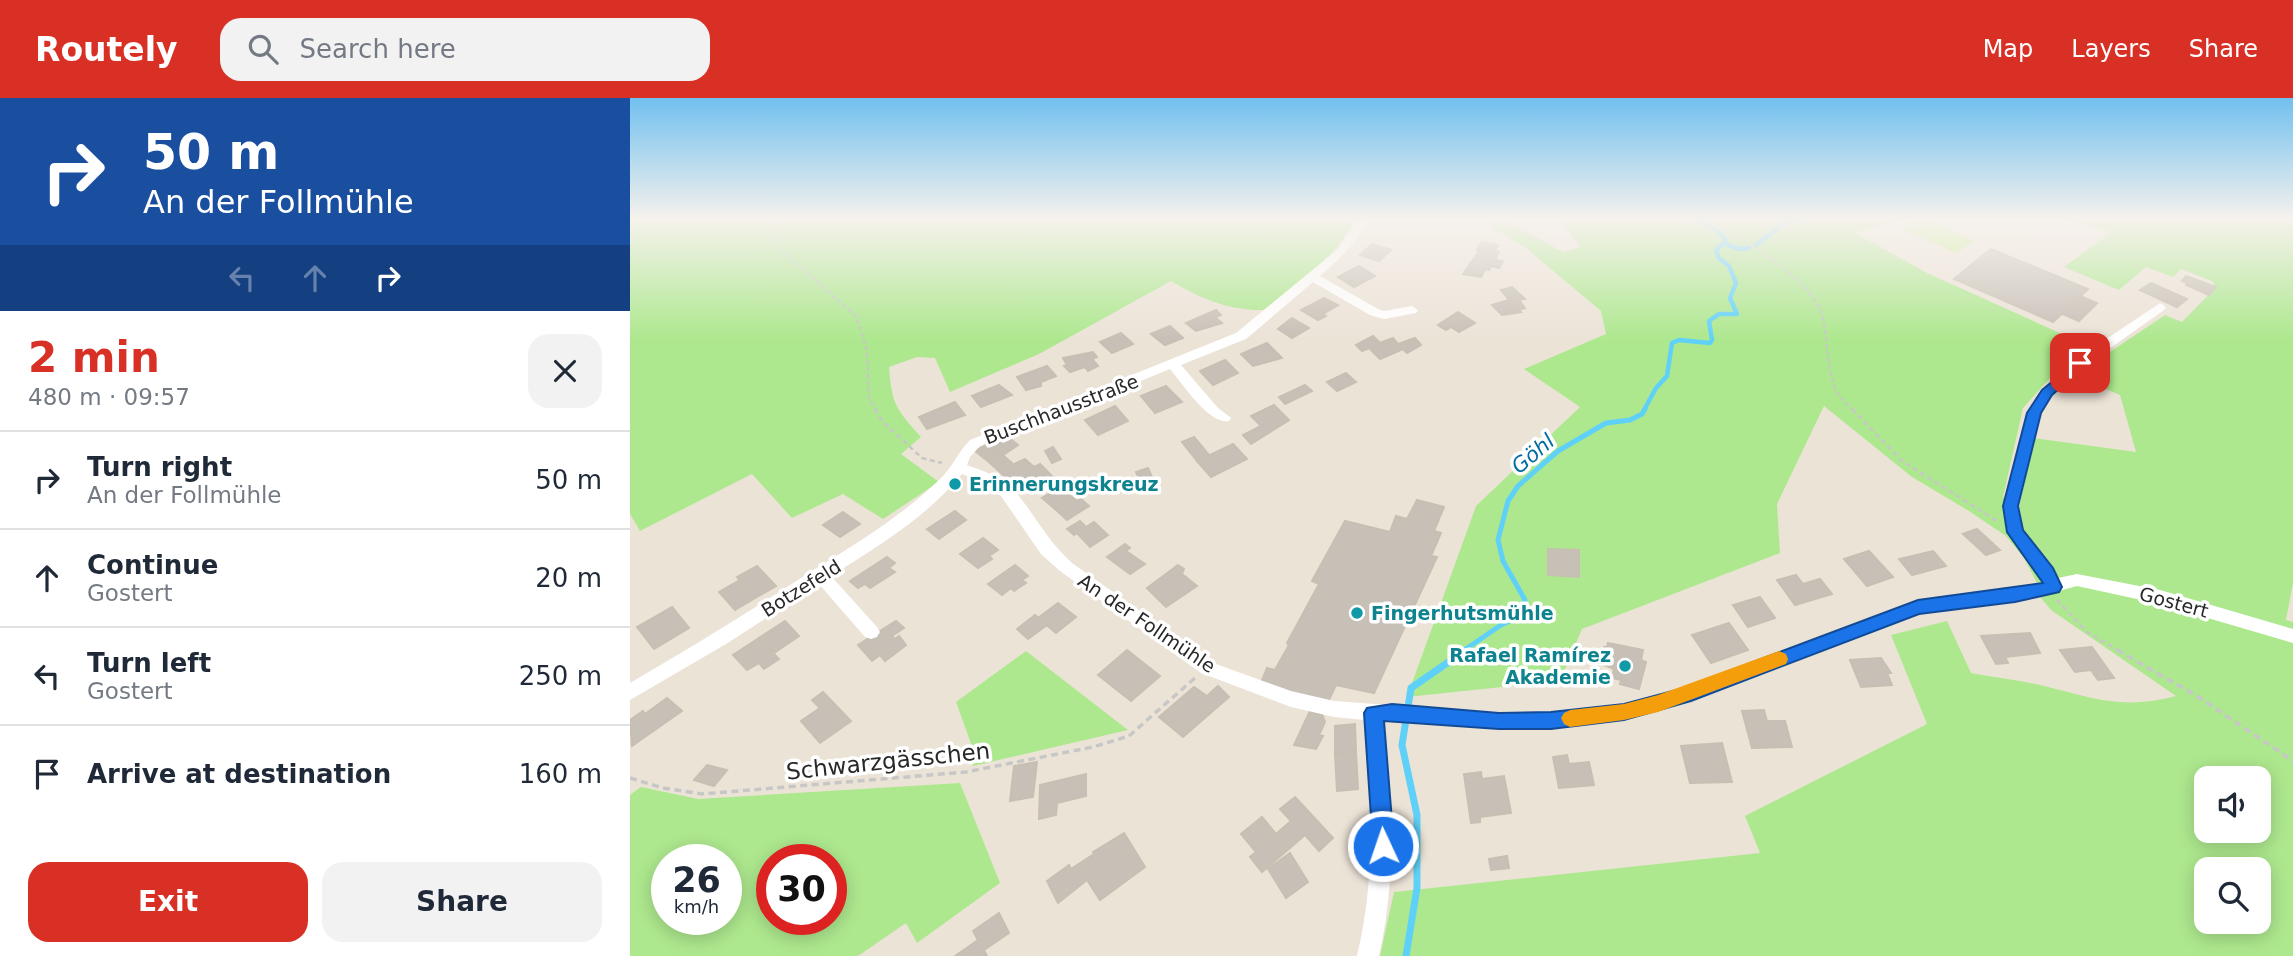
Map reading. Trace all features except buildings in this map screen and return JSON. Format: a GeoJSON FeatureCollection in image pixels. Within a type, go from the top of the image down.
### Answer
{"type":"FeatureCollection","features":[{"type":"Feature","properties":{"kind":"street","name":"Buschhausstraße"},"geometry":{"type":"LineString","coordinates":[[959,467],[963,455],[975,443],[1241,336],[1332,260]]}},
{"type":"Feature","properties":{"kind":"street"},"geometry":{"type":"LineString","coordinates":[[1313,277],[1374,312],[1384,315],[1412,310]]}},
{"type":"Feature","properties":{"kind":"street"},"geometry":{"type":"LineString","coordinates":[[2053,587],[2047,572],[2015,532],[2011,506],[2034,413],[2046,393],[2080,363],[2160,307]]}},
{"type":"Feature","properties":{"kind":"street"},"geometry":{"type":"LineString","coordinates":[[1174,365],[1213,411],[1224,418]]}},
{"type":"Feature","properties":{"kind":"street","name":"Botzefeld"},"geometry":{"type":"LineString","coordinates":[[630,692],[821,575],[928,501],[959,467]]}},
{"type":"Feature","properties":{"kind":"street","name":"An der Follmühle"},"geometry":{"type":"LineString","coordinates":[[959,467],[989,479],[1006,492],[1047,550],[1066,567],[1207,668],[1291,699],[1334,709],[1426,715]]}},
{"type":"Feature","properties":{"kind":"street"},"geometry":{"type":"LineString","coordinates":[[821,575],[871,632]]}},
{"type":"Feature","properties":{"kind":"street","name":"Gostert"},"geometry":{"type":"LineString","coordinates":[[1426,715],[1499,721],[1551,721],[1624,712],[1685,696],[1918,607],[2015,596],[2077,580],[2124,588],[2293,636]]}},
{"type":"Feature","properties":{"kind":"street"},"geometry":{"type":"LineString","coordinates":[[1368,956],[1382,887],[1383,713]]}},
{"type":"Feature","properties":{"kind":"path"},"geometry":{"type":"LineString","coordinates":[[792,260],[856,316],[867,351],[869,399],[883,421],[922,458],[959,467]]}},
{"type":"Feature","properties":{"kind":"path"},"geometry":{"type":"LineString","coordinates":[[1771,260],[1800,282],[1822,313],[1826,353],[1836,392],[1902,461],[2015,532]]}},
{"type":"Feature","properties":{"kind":"path"},"geometry":{"type":"LineString","coordinates":[[2053,587],[2057,603],[2087,632],[2197,696],[2293,761]]}},
{"type":"Feature","properties":{"kind":"path","name":"Schwarzgässchen"},"geometry":{"type":"LineString","coordinates":[[630,778],[663,788],[702,794],[966,772],[1093,747],[1129,736],[1207,668]]}},
{"type":"Feature","properties":{"kind":"green space"},"geometry":{"type":"Polygon","coordinates":[[[630,260],[1325,260],[1265,310],[1216,303],[1171,281],[1039,354],[950,392],[935,358],[917,357],[889,367],[897,406],[921,437],[901,454],[939,482],[883,519],[843,494],[792,518],[752,474],[640,531],[630,514],[630,260]]]}},
{"type":"Feature","properties":{"kind":"green space"},"geometry":{"type":"Polygon","coordinates":[[[1540,260],[1904,260],[2062,334],[2081,353],[2049,379],[2023,408],[2003,497],[2019,508],[2033,438],[2136,452],[2120,395],[2074,376],[2165,315],[2182,322],[2216,287],[2212,281],[2181,269],[2173,277],[2146,267],[2119,290],[2064,267],[2074,260],[2293,260],[2293,583],[2286,620],[2293,622],[2293,956],[1380,956],[1394,892],[1760,853],[1745,816],[1927,724],[1891,635],[1947,621],[1971,673],[2113,701],[2142,702],[2176,696],[2051,610],[2036,592],[2038,585],[2024,558],[2006,536],[1912,477],[1824,406],[1777,504],[1780,553],[1582,629],[1560,681],[1407,697],[1476,506],[1580,407],[1524,369],[1606,334],[1601,311],[1540,260]]]}},
{"type":"Feature","properties":{"kind":"green space"},"geometry":{"type":"Polygon","coordinates":[[[1026,651],[1128,730],[973,766],[973,749],[956,702],[1026,651]]]}},
{"type":"Feature","properties":{"kind":"green space"},"geometry":{"type":"Polygon","coordinates":[[[960,783],[1000,883],[917,943],[906,923],[858,956],[630,956],[630,795],[641,787],[698,799],[960,783]]]}},
{"type":"Feature","properties":{"kind":"waterway","name":"Göhl"},"geometry":{"type":"LineString","coordinates":[[1644,410],[1656,388],[1667,376],[1672,343],[1679,340],[1710,343],[1712,340],[1709,321],[1719,314],[1737,314],[1730,298],[1736,283],[1729,266],[1722,260]]}},
{"type":"Feature","properties":{"kind":"waterway","name":"Göhl"},"geometry":{"type":"LineString","coordinates":[[1463,651],[1501,625],[1518,617],[1525,600],[1503,561],[1498,540],[1508,501],[1518,486],[1558,451],[1606,423],[1630,420],[1642,414],[1645,409]]}},
{"type":"Feature","properties":{"kind":"waterway","name":"Göhl"},"geometry":{"type":"LineString","coordinates":[[1406,956],[1417,888],[1417,815],[1402,745],[1411,688],[1466,650]]}},
{"type":"Feature","properties":{"kind":"slow traffic"},"geometry":{"type":"LineString","coordinates":[[1570,718],[1624,712],[1658,704],[1779,659]]}},
{"type":"Feature","properties":{"kind":"place","name":"Erinnerungskreuz"},"geometry":{"type":"Point","coordinates":[955,484]}},
{"type":"Feature","properties":{"kind":"place","name":"Fingerhutsmühle"},"geometry":{"type":"Point","coordinates":[1357,613]}},
{"type":"Feature","properties":{"kind":"place","name":"Rafael Ramírez Akademie"},"geometry":{"type":"Point","coordinates":[1625,666]}},
{"type":"Feature","properties":{"kind":"route"},"geometry":{"type":"LineString","coordinates":[[1383,846],[1374,713],[1392,712],[1499,721],[1551,721],[1624,712],[1685,696],[1918,607],[2015,596],[2053,587],[2047,572],[2015,532],[2011,506],[2034,413],[2046,393],[2080,363]]}}]}
